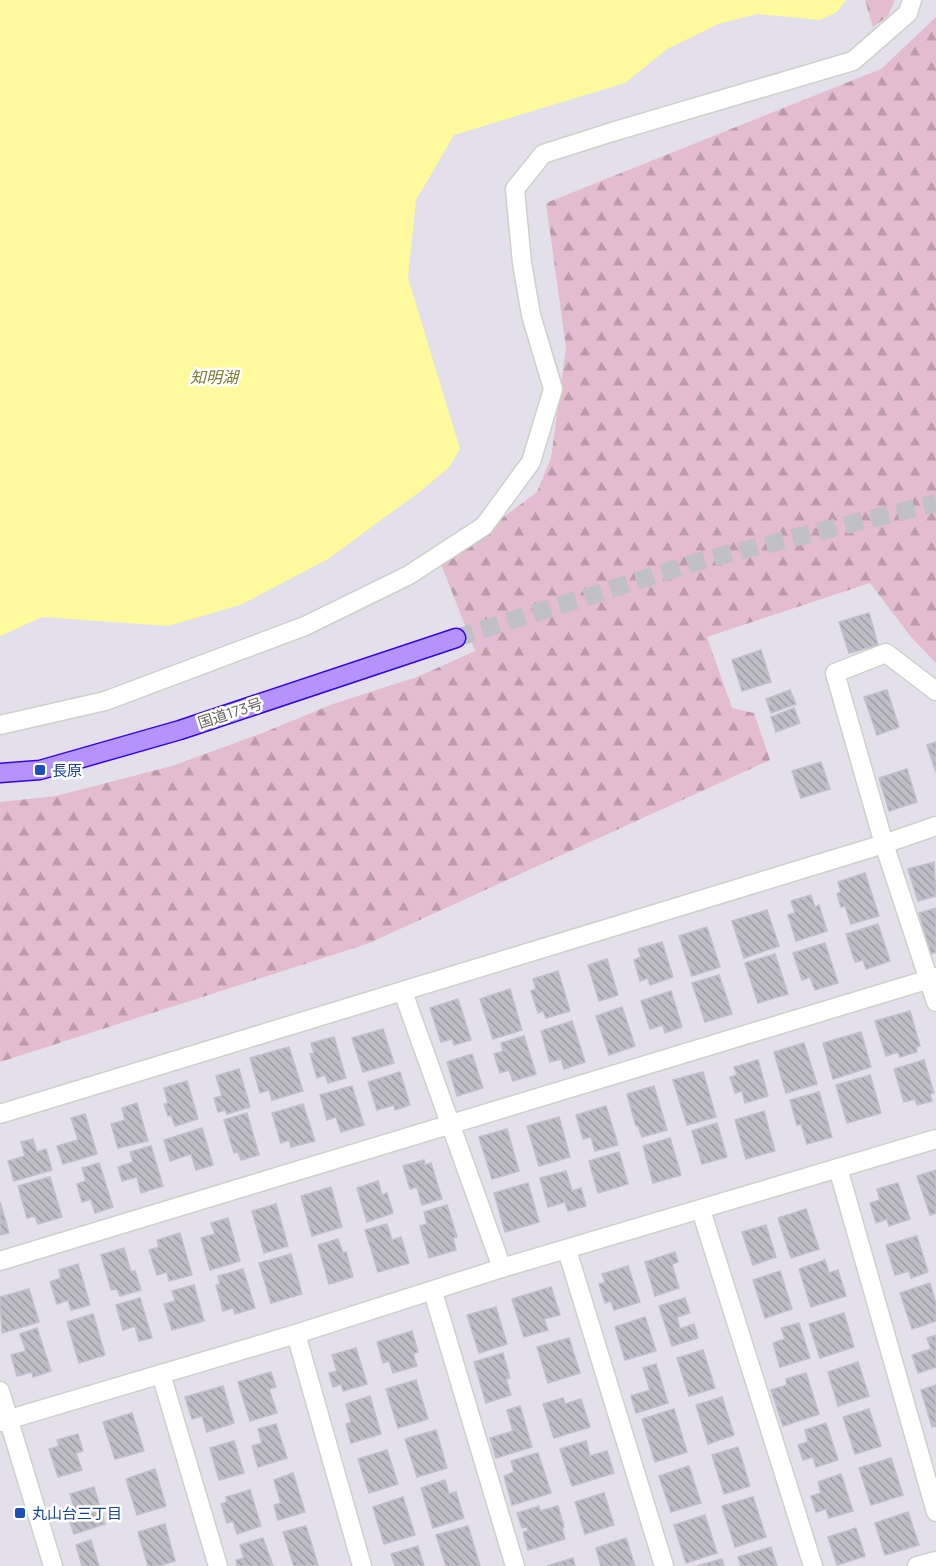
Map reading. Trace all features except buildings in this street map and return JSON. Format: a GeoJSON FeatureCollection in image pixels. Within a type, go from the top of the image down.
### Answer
{"type":"FeatureCollection","features":[{"type":"Feature","properties":{"kind":"highway","name":"国道173号"},"geometry":{"type":"LineString","coordinates":[[0,773],[40,770],[180,730],[456,638]]}},
{"type":"Feature","properties":{"kind":"street"},"geometry":{"type":"LineString","coordinates":[[0,725],[105,701],[305,626],[409,575],[484,526],[531,462],[553,389],[531,315],[522,262],[515,189],[543,154],[623,128],[853,61],[908,13],[912,0]]}},
{"type":"Feature","properties":{"kind":"street"},"geometry":{"type":"LineString","coordinates":[[936,691],[886,653],[835,673],[884,844],[932,979],[936,1002]]}},
{"type":"Feature","properties":{"kind":"street"},"geometry":{"type":"LineString","coordinates":[[0,1114],[884,844],[936,826]]}},
{"type":"Feature","properties":{"kind":"street"},"geometry":{"type":"LineString","coordinates":[[0,1261],[932,979]]}},
{"type":"Feature","properties":{"kind":"street"},"geometry":{"type":"LineString","coordinates":[[403,992],[502,1268]]}},
{"type":"Feature","properties":{"kind":"street"},"geometry":{"type":"LineString","coordinates":[[5,1421],[433,1292],[502,1268],[936,1138]]}},
{"type":"Feature","properties":{"kind":"street"},"geometry":{"type":"LineString","coordinates":[[838,1168],[936,1512]]}},
{"type":"Feature","properties":{"kind":"street"},"geometry":{"type":"LineString","coordinates":[[701,1210],[813,1566]]}},
{"type":"Feature","properties":{"kind":"street"},"geometry":{"type":"LineString","coordinates":[[567,1250],[664,1566]]}},
{"type":"Feature","properties":{"kind":"street"},"geometry":{"type":"LineString","coordinates":[[433,1292],[515,1566]]}},
{"type":"Feature","properties":{"kind":"street"},"geometry":{"type":"LineString","coordinates":[[296,1334],[362,1566]]}},
{"type":"Feature","properties":{"kind":"street"},"geometry":{"type":"LineString","coordinates":[[161,1374],[218,1566]]}},
{"type":"Feature","properties":{"kind":"street"},"geometry":{"type":"LineString","coordinates":[[0,1391],[5,1421],[53,1566]]}},
{"type":"Feature","properties":{"kind":"street"},"geometry":{"type":"LineString","coordinates":[[917,1566],[936,1561]]}},
{"type":"Feature","properties":{"kind":"green space"},"geometry":{"type":"Polygon","coordinates":[[[865,0],[895,0],[888,16],[873,27],[865,0]]]}},
{"type":"Feature","properties":{"kind":"green space"},"geometry":{"type":"Polygon","coordinates":[[[936,17],[936,663],[911,637],[870,583],[707,637],[732,708],[754,713],[770,760],[367,944],[0,1062],[0,802],[56,796],[172,766],[333,704],[417,677],[475,651],[441,564],[537,492],[551,458],[566,348],[546,203],[881,69],[936,17]]]}},
{"type":"Feature","properties":{"kind":"water","name":"知明湖"},"geometry":{"type":"Polygon","coordinates":[[[0,0],[846,0],[837,12],[820,20],[757,14],[718,24],[667,49],[625,83],[454,135],[416,200],[408,278],[460,449],[450,466],[422,490],[328,559],[240,605],[168,626],[42,617],[0,636],[0,0]]]}},
{"type":"Feature","properties":{"kind":"tunnel"},"geometry":{"type":"LineString","coordinates":[[456,638],[707,559],[936,503]]}},
{"type":"Feature","properties":{"kind":"place","name":"長原"},"geometry":{"type":"Point","coordinates":[40,770]}},
{"type":"Feature","properties":{"kind":"place","name":"丸山台三丁目"},"geometry":{"type":"Point","coordinates":[20,1513]}}]}
